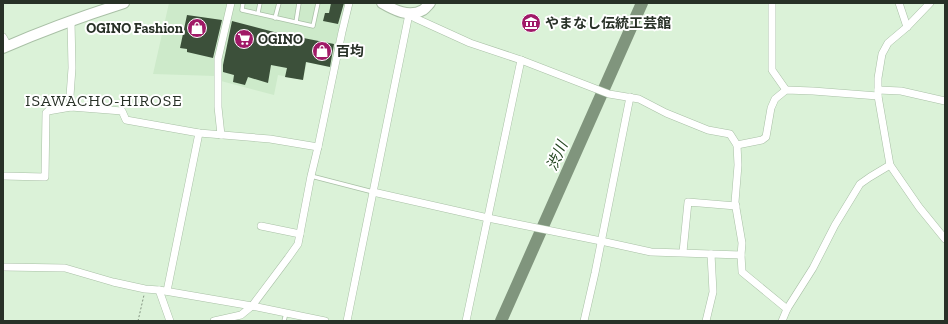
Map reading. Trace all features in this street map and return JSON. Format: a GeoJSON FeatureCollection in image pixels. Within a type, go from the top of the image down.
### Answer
{"type":"FeatureCollection","features":[{"type":"Feature","properties":{"kind":"main road"},"geometry":{"type":"LineString","coordinates":[[6,47],[40,32],[124,3]]}},
{"type":"Feature","properties":{"kind":"main road"},"geometry":{"type":"LineString","coordinates":[[382,3],[409,14],[424,9],[430,3]]}},
{"type":"Feature","properties":{"kind":"street"},"geometry":{"type":"LineString","coordinates":[[221,135],[218,107],[218,59],[231,3]]}},
{"type":"Feature","properties":{"kind":"street"},"geometry":{"type":"LineString","coordinates":[[214,321],[241,315],[252,306],[298,244],[311,176],[349,3]]}},
{"type":"Feature","properties":{"kind":"street"},"geometry":{"type":"LineString","coordinates":[[772,3],[772,70],[786,90]]}},
{"type":"Feature","properties":{"kind":"street"},"geometry":{"type":"LineString","coordinates":[[899,3],[907,27]]}},
{"type":"Feature","properties":{"kind":"street"},"geometry":{"type":"LineString","coordinates":[[930,3],[907,27],[888,43],[882,54],[878,78],[878,93],[890,165],[919,207],[945,238]]}},
{"type":"Feature","properties":{"kind":"street"},"geometry":{"type":"LineString","coordinates":[[347,321],[409,14],[470,44],[521,60],[609,94],[639,99],[666,113],[708,130],[730,134],[737,145],[738,165],[735,202],[742,244],[742,272],[787,309]]}},
{"type":"Feature","properties":{"kind":"street"},"geometry":{"type":"LineString","coordinates":[[71,21],[71,107]]}},
{"type":"Feature","properties":{"kind":"street"},"geometry":{"type":"LineString","coordinates":[[3,37],[6,47]]}},
{"type":"Feature","properties":{"kind":"street"},"geometry":{"type":"LineString","coordinates":[[466,321],[521,60]]}},
{"type":"Feature","properties":{"kind":"street"},"geometry":{"type":"LineString","coordinates":[[737,145],[762,140],[766,137],[774,99],[786,90],[878,93],[901,91],[945,101]]}},
{"type":"Feature","properties":{"kind":"street"},"geometry":{"type":"LineString","coordinates":[[584,321],[630,97]]}},
{"type":"Feature","properties":{"kind":"street"},"geometry":{"type":"LineString","coordinates":[[3,176],[45,177],[46,113],[48,111],[71,107],[122,111],[126,120],[199,134],[270,139],[318,147]]}},
{"type":"Feature","properties":{"kind":"street"},"geometry":{"type":"LineString","coordinates":[[168,291],[199,134]]}},
{"type":"Feature","properties":{"kind":"street"},"geometry":{"type":"LineString","coordinates":[[782,321],[787,309],[813,268],[835,225],[860,184],[890,165]]}},
{"type":"Feature","properties":{"kind":"street"},"geometry":{"type":"LineString","coordinates":[[373,192],[651,252],[741,254]]}},
{"type":"Feature","properties":{"kind":"street"},"geometry":{"type":"LineString","coordinates":[[683,252],[688,202],[736,206]]}},
{"type":"Feature","properties":{"kind":"street"},"geometry":{"type":"LineString","coordinates":[[261,226],[300,234]]}},
{"type":"Feature","properties":{"kind":"street"},"geometry":{"type":"LineString","coordinates":[[706,321],[713,292],[712,254]]}},
{"type":"Feature","properties":{"kind":"street"},"geometry":{"type":"LineString","coordinates":[[3,267],[65,268],[145,289],[168,291],[325,321]]}},
{"type":"Feature","properties":{"kind":"street"},"geometry":{"type":"LineString","coordinates":[[158,290],[170,321]]}},
{"type":"Feature","properties":{"kind":"lane"},"geometry":{"type":"LineString","coordinates":[[243,3],[242,10],[313,26],[318,3]]}},
{"type":"Feature","properties":{"kind":"lane"},"geometry":{"type":"LineString","coordinates":[[258,13],[260,3]]}},
{"type":"Feature","properties":{"kind":"lane"},"geometry":{"type":"LineString","coordinates":[[275,18],[279,3]]}},
{"type":"Feature","properties":{"kind":"lane"},"geometry":{"type":"LineString","coordinates":[[296,22],[299,3]]}},
{"type":"Feature","properties":{"kind":"lane"},"geometry":{"type":"LineString","coordinates":[[311,176],[373,192]]}},
{"type":"Feature","properties":{"kind":"lane"},"geometry":{"type":"LineString","coordinates":[[284,321],[286,313]]}},
{"type":"Feature","properties":{"kind":"path"},"geometry":{"type":"LineString","coordinates":[[138,321],[145,289]]}},
{"type":"Feature","properties":{"kind":"shaded area"},"geometry":{"type":"Polygon","coordinates":[[[169,3],[347,3],[333,68],[307,62],[303,80],[278,75],[274,95],[221,81],[215,76],[153,74],[169,3]]]}},
{"type":"Feature","properties":{"kind":"building"},"geometry":{"type":"Polygon","coordinates":[[[331,3],[344,3],[338,24],[323,21],[325,13],[329,13],[331,3]]]}},
{"type":"Feature","properties":{"kind":"building"},"geometry":{"type":"Polygon","coordinates":[[[187,15],[222,20],[213,58],[187,52],[187,49],[180,48],[187,15]]]}},
{"type":"Feature","properties":{"kind":"building"},"geometry":{"type":"Polygon","coordinates":[[[232,21],[278,33],[334,44],[330,67],[306,62],[303,80],[285,77],[287,68],[271,65],[268,83],[248,77],[245,85],[233,82],[234,75],[223,72],[223,65],[232,21]]]}},
{"type":"Feature","properties":{"kind":"waterway","name":"渋川"},"geometry":{"type":"LineString","coordinates":[[501,321],[642,3]]}},
{"type":"Feature","properties":{"kind":"place","name":"やまなし伝統工芸館"},"geometry":{"type":"Point","coordinates":[531,23]}},
{"type":"Feature","properties":{"kind":"place","name":"OGINO Fashion"},"geometry":{"type":"Point","coordinates":[197,28]}},
{"type":"Feature","properties":{"kind":"place","name":"OGINO"},"geometry":{"type":"Point","coordinates":[244,39]}},
{"type":"Feature","properties":{"kind":"place","name":"百均"},"geometry":{"type":"Point","coordinates":[322,51]}},
{"type":"Feature","properties":{"kind":"district","name":"ISAWACHO-HIROSE"},"geometry":{"type":"Point","coordinates":[104,100]}}]}
